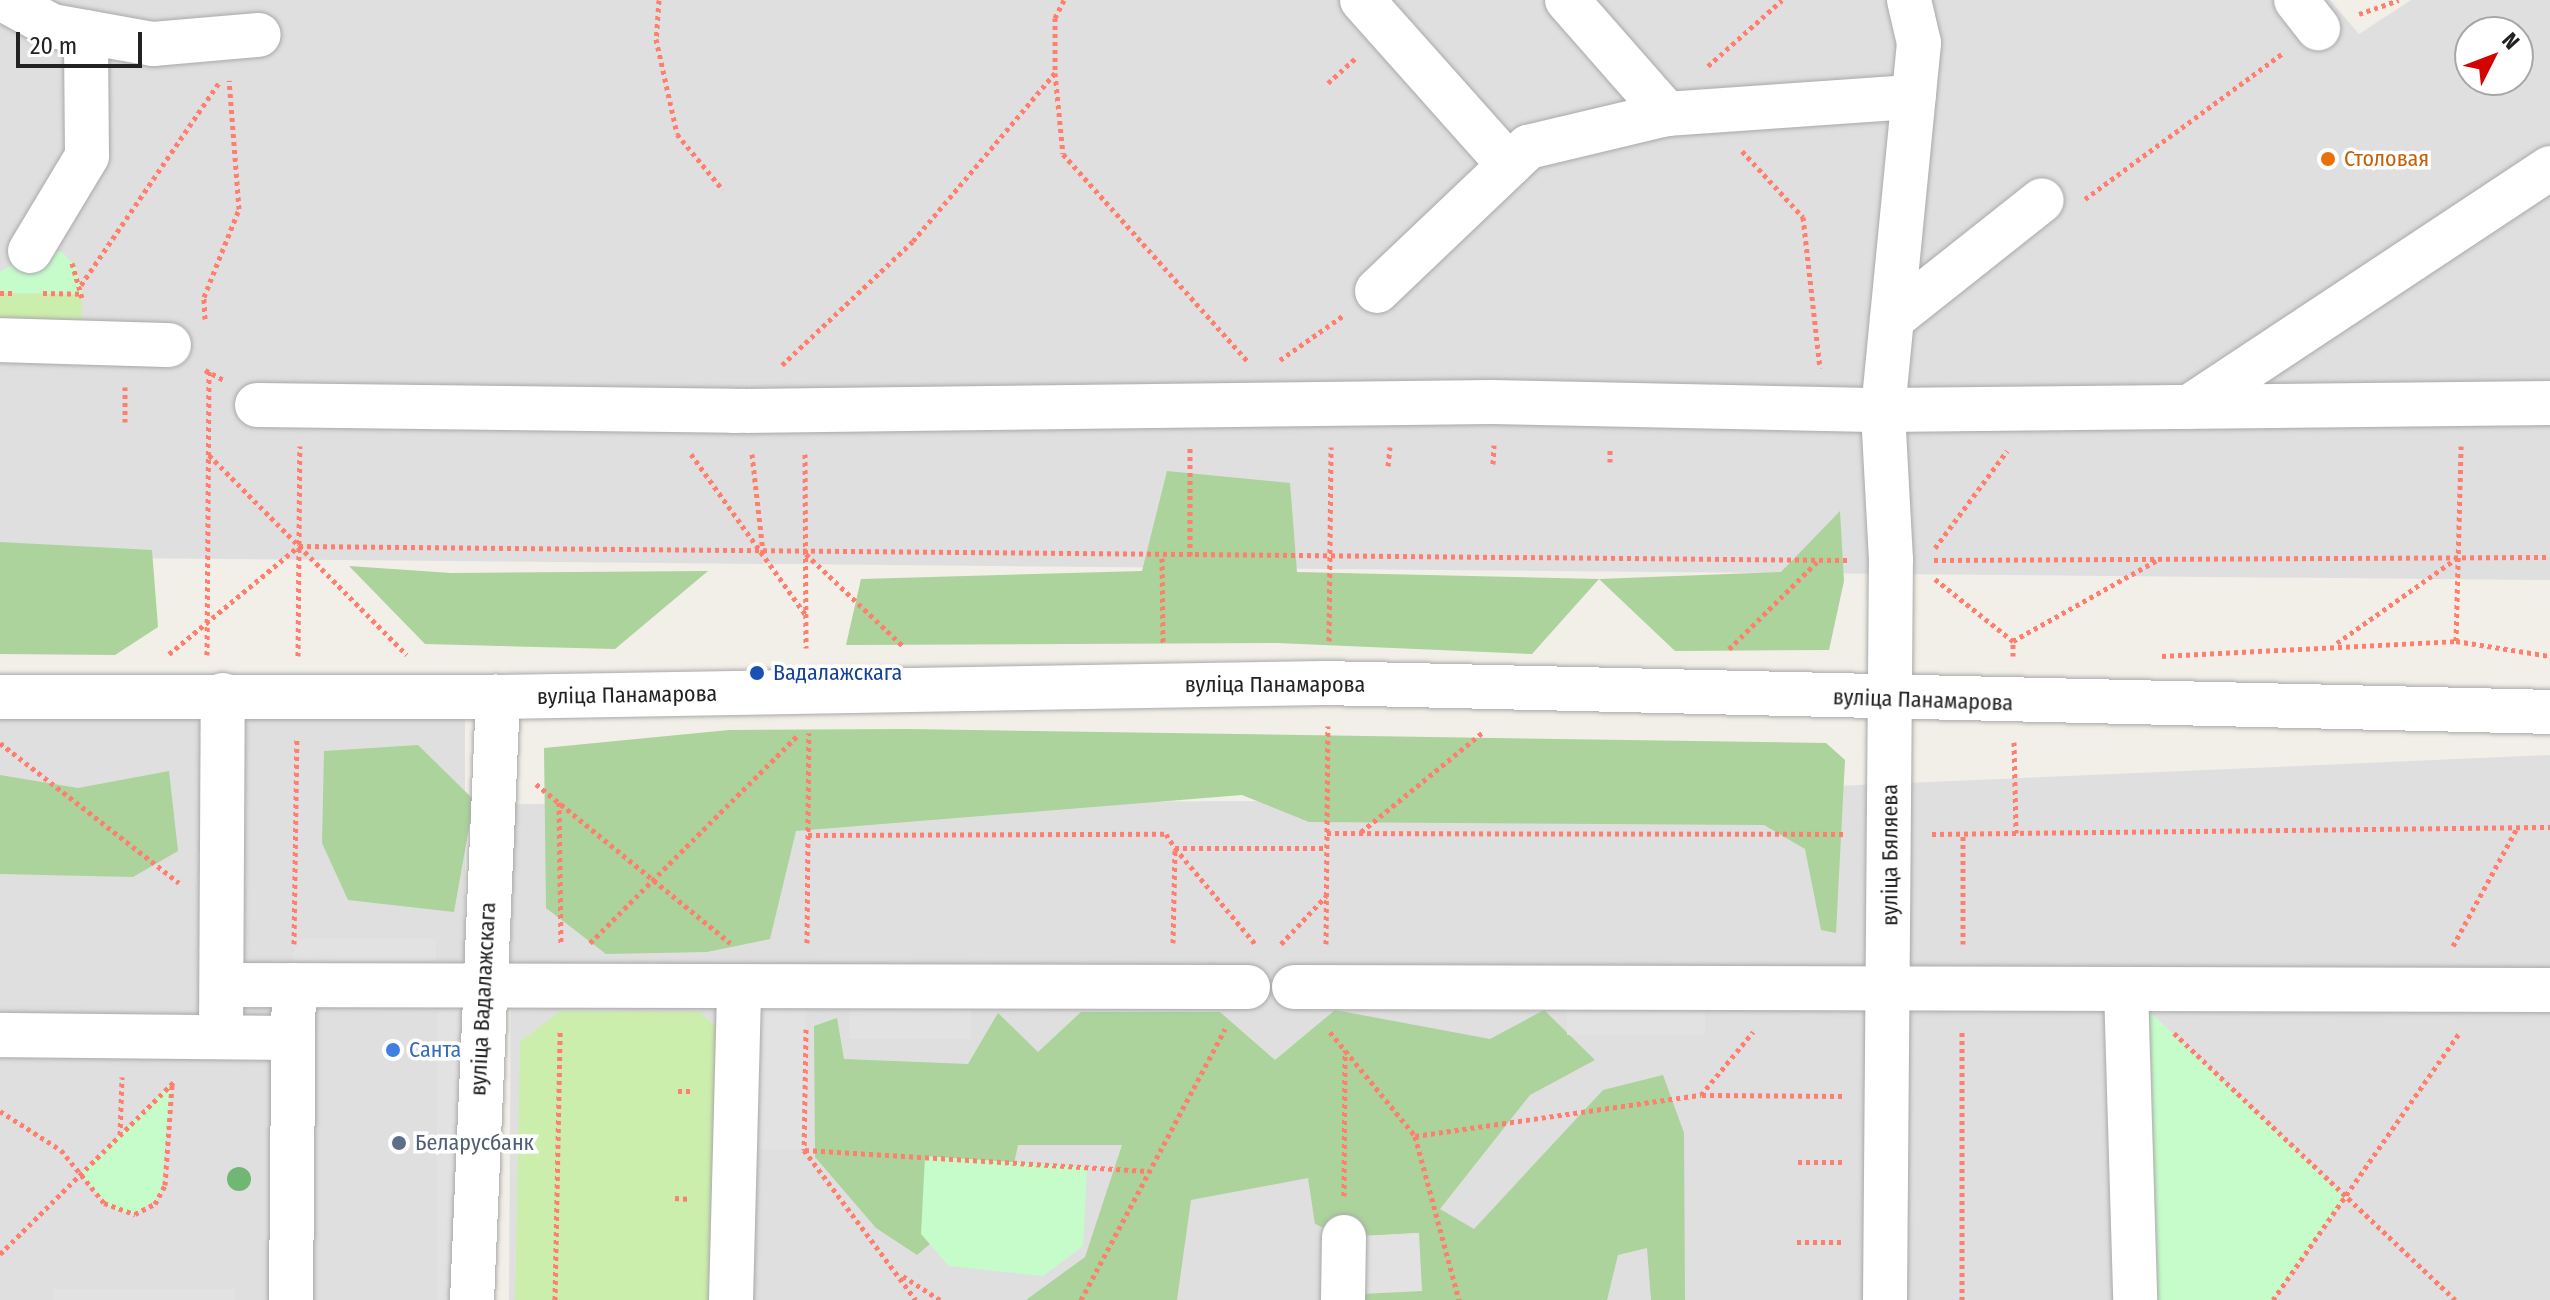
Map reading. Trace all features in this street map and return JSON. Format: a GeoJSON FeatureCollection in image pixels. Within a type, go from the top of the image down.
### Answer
{"type":"FeatureCollection","features":[{"type":"Feature","properties":{"kind":"street"},"geometry":{"type":"LineString","coordinates":[[4,0],[153,44],[259,35]]}},
{"type":"Feature","properties":{"kind":"street"},"geometry":{"type":"LineString","coordinates":[[1362,0],[1509,165]]}},
{"type":"Feature","properties":{"kind":"street"},"geometry":{"type":"LineString","coordinates":[[1567,0],[1686,112]]}},
{"type":"Feature","properties":{"kind":"street","name":"вуліца Бяляева"},"geometry":{"type":"LineString","coordinates":[[1885,1300],[1891,699],[1883,410],[1919,43],[1909,0]]}},
{"type":"Feature","properties":{"kind":"street"},"geometry":{"type":"LineString","coordinates":[[30,251],[87,156],[68,19]]}},
{"type":"Feature","properties":{"kind":"street"},"geometry":{"type":"LineString","coordinates":[[1377,291],[1528,147],[1686,112],[1913,97]]}},
{"type":"Feature","properties":{"kind":"street"},"geometry":{"type":"LineString","coordinates":[[2189,407],[2550,168]]}},
{"type":"Feature","properties":{"kind":"street"},"geometry":{"type":"LineString","coordinates":[[1892,319],[2060,202]]}},
{"type":"Feature","properties":{"kind":"street"},"geometry":{"type":"LineString","coordinates":[[0,340],[169,345]]}},
{"type":"Feature","properties":{"kind":"street"},"geometry":{"type":"LineString","coordinates":[[257,405],[734,411],[1492,402],[1883,410],[2550,403]]}},
{"type":"Feature","properties":{"kind":"street","name":"вуліца Панамарова"},"geometry":{"type":"LineString","coordinates":[[0,697],[215,679],[498,697],[1326,668],[1891,699],[2550,712]]}},
{"type":"Feature","properties":{"kind":"street"},"geometry":{"type":"LineString","coordinates":[[215,679],[221,1036]]}},
{"type":"Feature","properties":{"kind":"street","name":"вуліца Вадалажскага"},"geometry":{"type":"LineString","coordinates":[[472,1300],[481,986],[498,697]]}},
{"type":"Feature","properties":{"kind":"street"},"geometry":{"type":"LineString","coordinates":[[222,985],[481,986],[568,965],[741,970],[806,986],[1248,987]]}},
{"type":"Feature","properties":{"kind":"street"},"geometry":{"type":"LineString","coordinates":[[731,1300],[741,970]]}},
{"type":"Feature","properties":{"kind":"street"},"geometry":{"type":"LineString","coordinates":[[291,1300],[294,985]]}},
{"type":"Feature","properties":{"kind":"street"},"geometry":{"type":"LineString","coordinates":[[1294,987],[2550,990]]}},
{"type":"Feature","properties":{"kind":"street"},"geometry":{"type":"LineString","coordinates":[[2126,989],[2135,1300]]}},
{"type":"Feature","properties":{"kind":"street"},"geometry":{"type":"LineString","coordinates":[[0,1035],[293,1038]]}},
{"type":"Feature","properties":{"kind":"street"},"geometry":{"type":"LineString","coordinates":[[1343,1300],[1344,1237]]}},
{"type":"Feature","properties":{"kind":"path"},"geometry":{"type":"LineString","coordinates":[[659,0],[656,39],[677,134],[723,190]]}},
{"type":"Feature","properties":{"kind":"path"},"geometry":{"type":"LineString","coordinates":[[1064,0],[1055,18],[1055,73],[1063,154],[1260,375]]}},
{"type":"Feature","properties":{"kind":"path"},"geometry":{"type":"LineString","coordinates":[[1782,0],[1692,80],[1686,112],[1803,217],[1815,353],[1836,409]]}},
{"type":"Feature","properties":{"kind":"path"},"geometry":{"type":"LineString","coordinates":[[2060,202],[2307,14],[2399,0]]}},
{"type":"Feature","properties":{"kind":"path"},"geometry":{"type":"LineString","coordinates":[[81,285],[228,68],[239,209],[204,297]]}},
{"type":"Feature","properties":{"kind":"path"},"geometry":{"type":"LineString","coordinates":[[763,552],[751,437],[734,411],[913,241],[1055,73]]}},
{"type":"Feature","properties":{"kind":"path"},"geometry":{"type":"LineString","coordinates":[[210,370],[207,622],[215,679]]}},
{"type":"Feature","properties":{"kind":"path"},"geometry":{"type":"LineString","coordinates":[[125,382],[125,422]]}},
{"type":"Feature","properties":{"kind":"path"},"geometry":{"type":"LineString","coordinates":[[297,662],[300,436]]}},
{"type":"Feature","properties":{"kind":"path"},"geometry":{"type":"LineString","coordinates":[[805,437],[806,658]]}},
{"type":"Feature","properties":{"kind":"path"},"geometry":{"type":"LineString","coordinates":[[2456,641],[2461,438]]}},
{"type":"Feature","properties":{"kind":"path"},"geometry":{"type":"LineString","coordinates":[[1326,957],[1326,668],[1331,440]]}},
{"type":"Feature","properties":{"kind":"path"},"geometry":{"type":"LineString","coordinates":[[1388,466],[1390,440]]}},
{"type":"Feature","properties":{"kind":"path"},"geometry":{"type":"LineString","coordinates":[[1493,464],[1494,440]]}},
{"type":"Feature","properties":{"kind":"path"},"geometry":{"type":"LineString","coordinates":[[2013,443],[1925,561],[2550,557]]}},
{"type":"Feature","properties":{"kind":"path"},"geometry":{"type":"LineString","coordinates":[[688,449],[806,615]]}},
{"type":"Feature","properties":{"kind":"path"},"geometry":{"type":"LineString","coordinates":[[209,455],[417,664]]}},
{"type":"Feature","properties":{"kind":"path"},"geometry":{"type":"LineString","coordinates":[[163,659],[299,546],[1162,558],[1856,560]]}},
{"type":"Feature","properties":{"kind":"path"},"geometry":{"type":"LineString","coordinates":[[806,553],[907,650]]}},
{"type":"Feature","properties":{"kind":"path"},"geometry":{"type":"LineString","coordinates":[[2337,643],[2460,556]]}},
{"type":"Feature","properties":{"kind":"path"},"geometry":{"type":"LineString","coordinates":[[1162,558],[1163,656]]}},
{"type":"Feature","properties":{"kind":"path"},"geometry":{"type":"LineString","coordinates":[[1923,570],[2013,641],[2160,559]]}},
{"type":"Feature","properties":{"kind":"path"},"geometry":{"type":"LineString","coordinates":[[1718,660],[1819,560]]}},
{"type":"Feature","properties":{"kind":"path"},"geometry":{"type":"LineString","coordinates":[[2152,657],[2337,643],[2456,641],[2550,656]]}},
{"type":"Feature","properties":{"kind":"path"},"geometry":{"type":"LineString","coordinates":[[568,965],[810,723],[804,1150],[902,1276],[916,1300]]}},
{"type":"Feature","properties":{"kind":"path"},"geometry":{"type":"LineString","coordinates":[[294,985],[297,724]]}},
{"type":"Feature","properties":{"kind":"path"},"geometry":{"type":"LineString","coordinates":[[1360,833],[1487,728]]}},
{"type":"Feature","properties":{"kind":"path"},"geometry":{"type":"LineString","coordinates":[[0,743],[193,894]]}},
{"type":"Feature","properties":{"kind":"path"},"geometry":{"type":"LineString","coordinates":[[497,754],[655,879],[741,970]]}},
{"type":"Feature","properties":{"kind":"path"},"geometry":{"type":"LineString","coordinates":[[555,1300],[568,965],[559,802]]}},
{"type":"Feature","properties":{"kind":"path"},"geometry":{"type":"LineString","coordinates":[[2449,954],[2517,827]]}},
{"type":"Feature","properties":{"kind":"path"},"geometry":{"type":"LineString","coordinates":[[1327,833],[1890,834],[2550,827]]}},
{"type":"Feature","properties":{"kind":"path"},"geometry":{"type":"LineString","coordinates":[[1962,1300],[1963,833]]}},
{"type":"Feature","properties":{"kind":"path"},"geometry":{"type":"LineString","coordinates":[[808,835],[1166,834],[1175,848],[1173,957]]}},
{"type":"Feature","properties":{"kind":"path"},"geometry":{"type":"LineString","coordinates":[[1175,848],[1327,848]]}},
{"type":"Feature","properties":{"kind":"path"},"geometry":{"type":"LineString","coordinates":[[1081,1300],[1248,987],[1327,895]]}},
{"type":"Feature","properties":{"kind":"path"},"geometry":{"type":"LineString","coordinates":[[1701,1095],[1788,988]]}},
{"type":"Feature","properties":{"kind":"path"},"geometry":{"type":"LineString","coordinates":[[2126,989],[2455,1300]]}},
{"type":"Feature","properties":{"kind":"path"},"geometry":{"type":"LineString","coordinates":[[2273,1300],[2490,990]]}},
{"type":"Feature","properties":{"kind":"path"},"geometry":{"type":"LineString","coordinates":[[120,1135],[122,1036]]}},
{"type":"Feature","properties":{"kind":"path"},"geometry":{"type":"LineString","coordinates":[[1344,1237],[1345,1050]]}},
{"type":"Feature","properties":{"kind":"path"},"geometry":{"type":"LineString","coordinates":[[0,1111],[61,1150],[80,1174],[113,1210],[135,1214],[155,1204],[165,1185],[172,1083],[80,1174],[0,1254]]}},
{"type":"Feature","properties":{"kind":"path"},"geometry":{"type":"LineString","coordinates":[[1459,1300],[1415,1136],[1701,1095],[1854,1096]]}},
{"type":"Feature","properties":{"kind":"path"},"geometry":{"type":"LineString","coordinates":[[804,1150],[1148,1171]]}},
{"type":"Feature","properties":{"kind":"path"},"geometry":{"type":"LineString","coordinates":[[1798,1162],[1853,1162]]}},
{"type":"Feature","properties":{"kind":"path"},"geometry":{"type":"LineString","coordinates":[[1797,1242],[1852,1242]]}},
{"type":"Feature","properties":{"kind":"path"},"geometry":{"type":"LineString","coordinates":[[902,1276],[940,1300]]}},
{"type":"Feature","properties":{"kind":"shaded area"},"geometry":{"type":"Polygon","coordinates":[[[0,0],[2330,0],[2359,34],[2411,0],[2550,0],[2550,580],[0,557],[0,0]]]}},
{"type":"Feature","properties":{"kind":"shaded area"},"geometry":{"type":"Polygon","coordinates":[[[0,719],[465,719],[465,1300],[0,1300],[0,719]]]}},
{"type":"Feature","properties":{"kind":"shaded area"},"geometry":{"type":"Polygon","coordinates":[[[2550,755],[2550,1300],[509,1300],[512,804],[1514,800],[2550,755]]]}},
{"type":"Feature","properties":{"kind":"shaded area"},"geometry":{"type":"Polygon","coordinates":[[[294,939],[436,939],[436,985],[294,985],[294,939]]]}},
{"type":"Feature","properties":{"kind":"shaded area"},"geometry":{"type":"Polygon","coordinates":[[[739,986],[806,986],[806,1149],[739,1149],[739,986]]]}},
{"type":"Feature","properties":{"kind":"shaded area"},"geometry":{"type":"Polygon","coordinates":[[[849,986],[971,986],[971,1039],[849,1039],[849,986]]]}},
{"type":"Feature","properties":{"kind":"shaded area"},"geometry":{"type":"Polygon","coordinates":[[[1567,987],[1705,987],[1705,1035],[1567,1035],[1567,987]]]}},
{"type":"Feature","properties":{"kind":"shaded area"},"geometry":{"type":"Polygon","coordinates":[[[481,1009],[472,1300],[437,1300],[437,1010],[481,1009]]]}},
{"type":"Feature","properties":{"kind":"shaded area"},"geometry":{"type":"Polygon","coordinates":[[[1419,1233],[1422,1291],[1347,1295],[1344,1237],[1419,1233]]]}},
{"type":"Feature","properties":{"kind":"shaded area"},"geometry":{"type":"Polygon","coordinates":[[[53,1289],[235,1289],[235,1300],[53,1300],[53,1289]]]}},
{"type":"Feature","properties":{"kind":"green space"},"geometry":{"type":"Polygon","coordinates":[[[41,247],[62,252],[76,267],[82,294],[0,293],[0,272],[41,247]]]}},
{"type":"Feature","properties":{"kind":"green space"},"geometry":{"type":"Polygon","coordinates":[[[0,293],[82,294],[81,341],[0,340],[0,293]]]}},
{"type":"Feature","properties":{"kind":"green space"},"geometry":{"type":"Polygon","coordinates":[[[1167,471],[1290,483],[1297,572],[1599,579],[1532,654],[1277,643],[846,645],[861,579],[1142,571],[1167,471]]]}},
{"type":"Feature","properties":{"kind":"green space"},"geometry":{"type":"Polygon","coordinates":[[[1840,511],[1844,581],[1829,650],[1675,651],[1599,579],[1781,572],[1840,511]]]}},
{"type":"Feature","properties":{"kind":"green space"},"geometry":{"type":"Polygon","coordinates":[[[0,542],[152,550],[158,627],[115,655],[0,654],[0,542]]]}},
{"type":"Feature","properties":{"kind":"green space"},"geometry":{"type":"Polygon","coordinates":[[[349,566],[451,573],[708,571],[615,649],[425,644],[349,566]]]}},
{"type":"Feature","properties":{"kind":"green space"},"geometry":{"type":"Polygon","coordinates":[[[908,729],[1826,743],[1845,760],[1836,933],[1821,930],[1805,849],[1764,825],[1309,822],[1242,795],[796,831],[770,939],[707,952],[606,954],[546,908],[544,748],[729,730],[908,729]]]}},
{"type":"Feature","properties":{"kind":"green space"},"geometry":{"type":"Polygon","coordinates":[[[418,745],[474,800],[454,912],[348,900],[322,843],[324,751],[418,745]]]}},
{"type":"Feature","properties":{"kind":"green space"},"geometry":{"type":"Polygon","coordinates":[[[169,771],[178,851],[133,877],[0,874],[0,775],[78,788],[169,771]]]}},
{"type":"Feature","properties":{"kind":"green space"},"geometry":{"type":"Polygon","coordinates":[[[2126,989],[2345,1197],[2273,1300],[2135,1300],[2126,989]]]}},
{"type":"Feature","properties":{"kind":"green space"},"geometry":{"type":"Polygon","coordinates":[[[1335,1010],[1490,1039],[1544,1010],[1595,1060],[1530,1095],[1440,1209],[1474,1229],[1603,1090],[1663,1075],[1684,1133],[1685,1300],[1651,1300],[1647,1248],[1618,1255],[1607,1300],[1343,1300],[1418,1233],[1344,1237],[1315,1224],[1308,1178],[1191,1200],[1177,1300],[1026,1300],[1085,1257],[1122,1145],[1018,1145],[1008,1191],[972,1208],[917,1255],[876,1228],[815,1157],[814,1026],[837,1018],[844,1059],[968,1064],[998,1013],[1038,1052],[1081,1012],[1220,1012],[1275,1060],[1335,1010]]]}},
{"type":"Feature","properties":{"kind":"green space"},"geometry":{"type":"Polygon","coordinates":[[[560,1011],[700,1012],[719,1030],[712,1300],[515,1300],[520,1042],[560,1011]]]}},
{"type":"Feature","properties":{"kind":"green space"},"geometry":{"type":"Polygon","coordinates":[[[172,1083],[161,1195],[135,1214],[113,1210],[80,1174],[172,1083]]]}},
{"type":"Feature","properties":{"kind":"green space"},"geometry":{"type":"Polygon","coordinates":[[[925,1156],[1087,1167],[1083,1246],[1043,1276],[949,1266],[921,1234],[925,1156]]]}},
{"type":"Feature","properties":{"kind":"place","name":"Столовая"},"geometry":{"type":"Point","coordinates":[2328,159]}},
{"type":"Feature","properties":{"kind":"place","name":"Вадалажскага"},"geometry":{"type":"Point","coordinates":[757,673]}},
{"type":"Feature","properties":{"kind":"place","name":"Санта"},"geometry":{"type":"Point","coordinates":[393,1050]}},
{"type":"Feature","properties":{"kind":"place","name":"Беларусбанк"},"geometry":{"type":"Point","coordinates":[399,1143]}}]}
